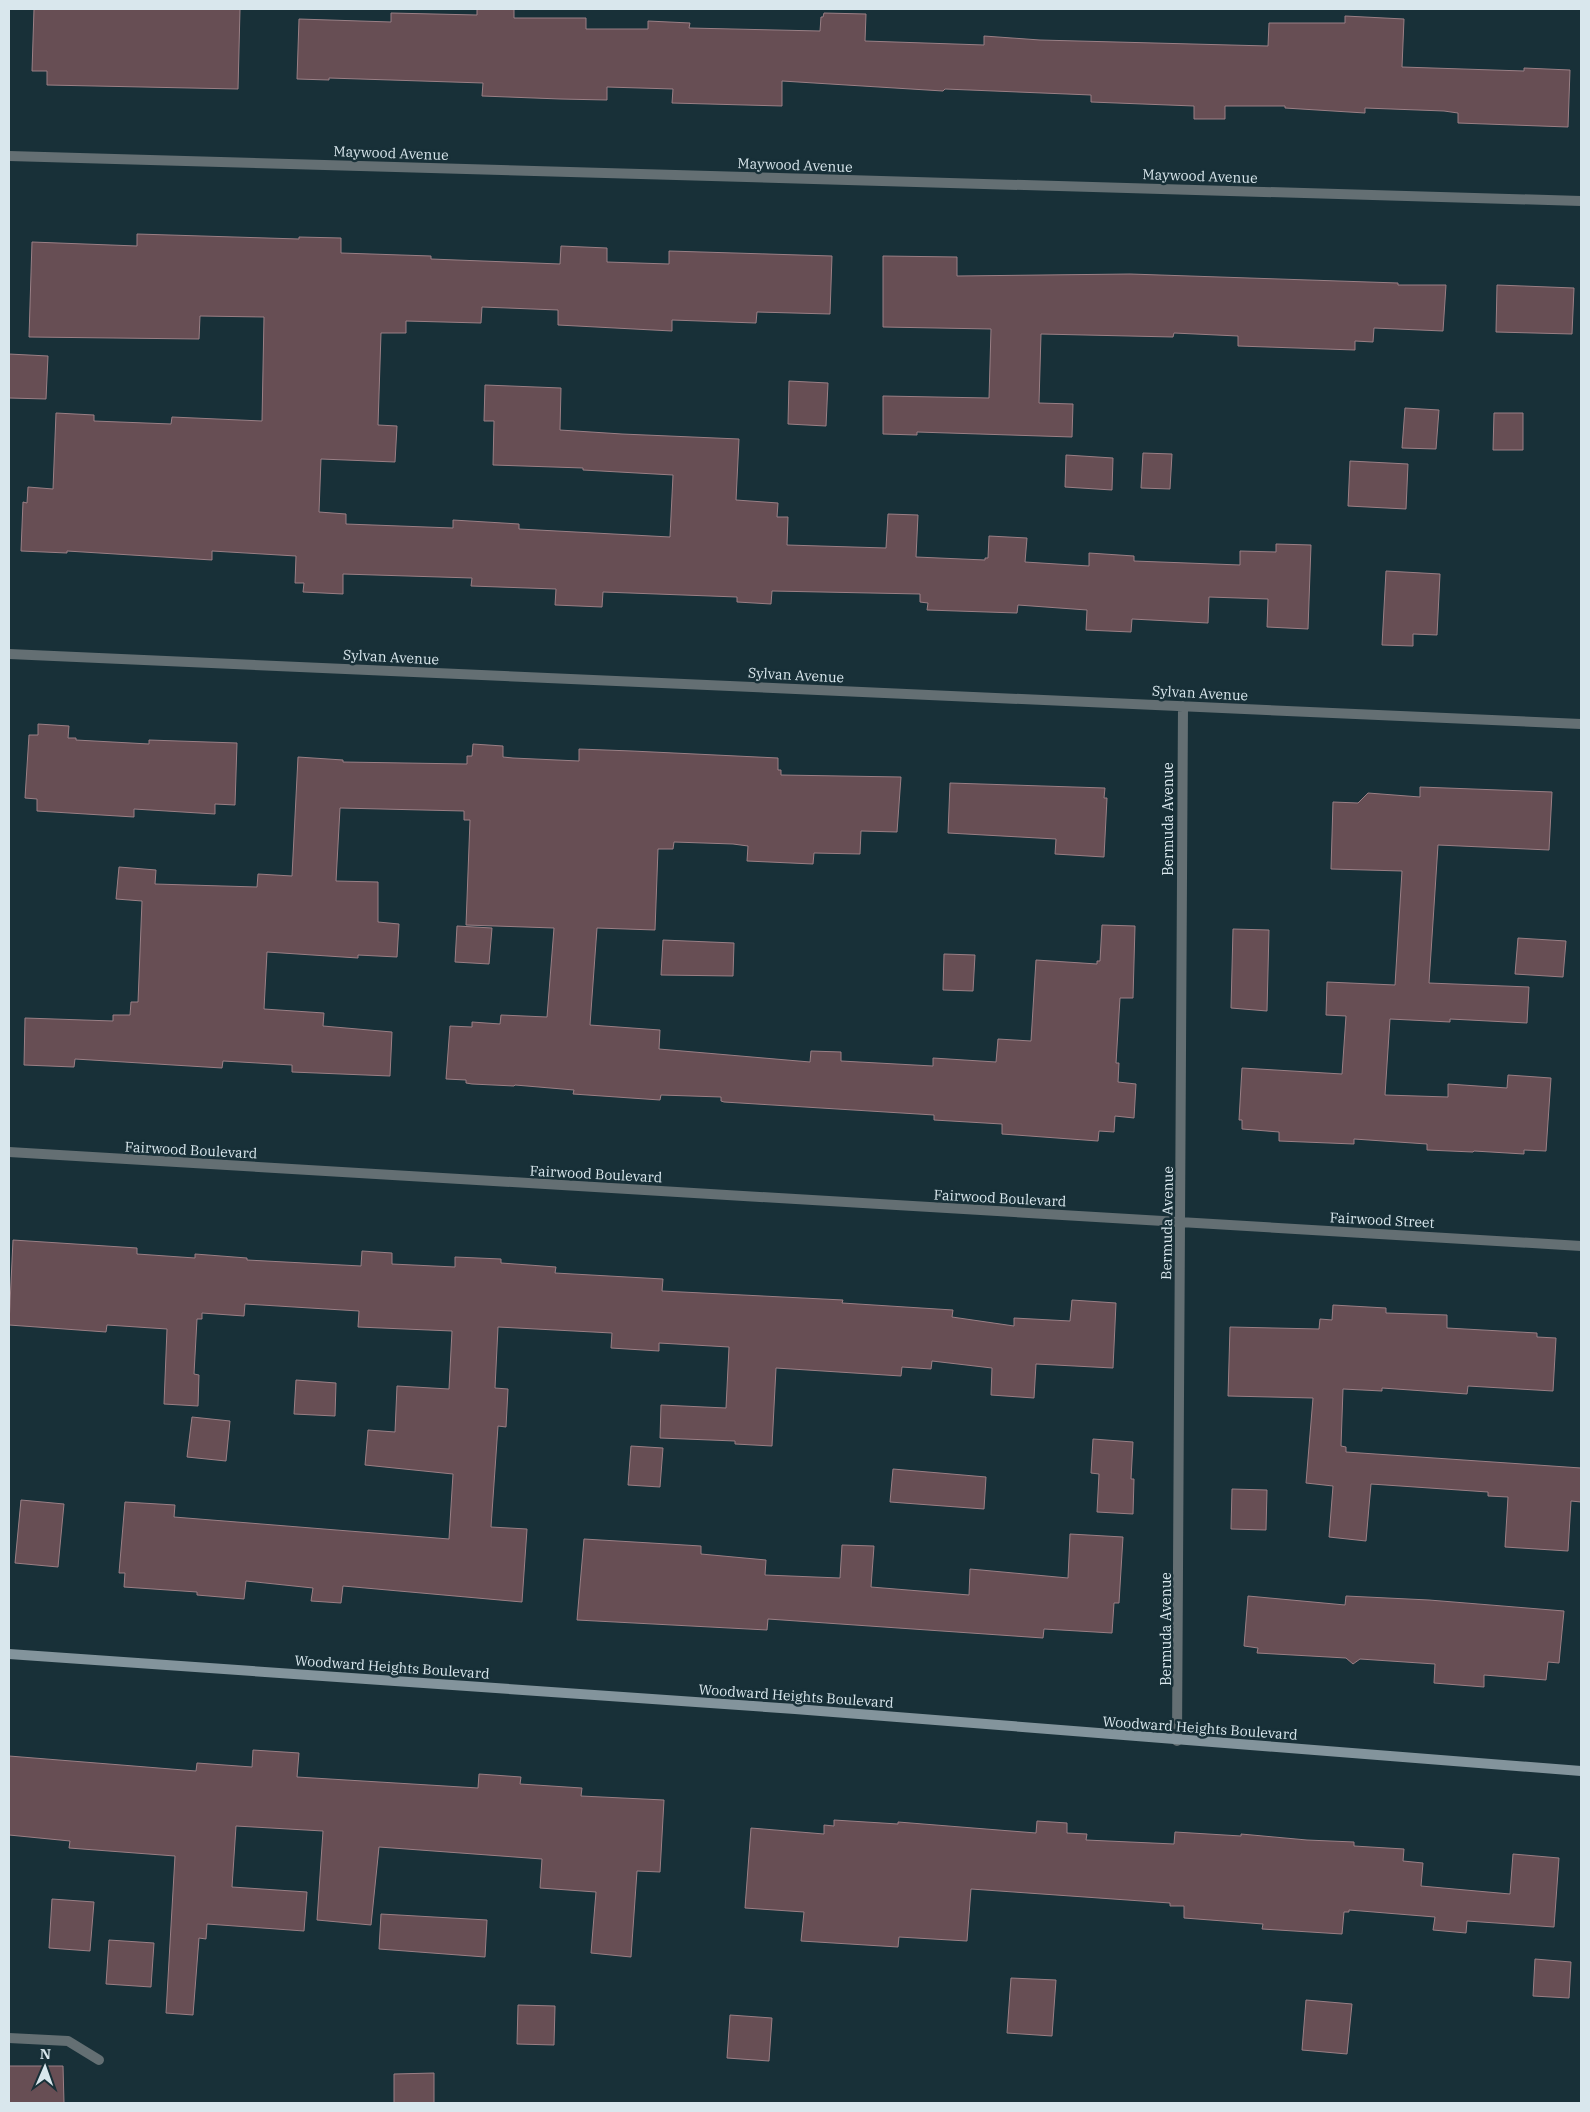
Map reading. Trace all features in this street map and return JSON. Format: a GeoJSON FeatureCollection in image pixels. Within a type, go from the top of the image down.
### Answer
{"type":"FeatureCollection","features":[{"type":"Feature","properties":{"kind":"street","name":"Maywood Avenue"},"geometry":{"type":"LineString","coordinates":[[9,156],[1581,201]]}},
{"type":"Feature","properties":{"kind":"street","name":"Sylvan Avenue"},"geometry":{"type":"LineString","coordinates":[[9,654],[1581,724]]}},
{"type":"Feature","properties":{"kind":"street","name":"Bermuda Avenue"},"geometry":{"type":"LineString","coordinates":[[1178,1741],[1183,706]]}},
{"type":"Feature","properties":{"kind":"street","name":"Fairwood Boulevard"},"geometry":{"type":"LineString","coordinates":[[9,1152],[1181,1222]]}},
{"type":"Feature","properties":{"kind":"street","name":"Fairwood Street"},"geometry":{"type":"LineString","coordinates":[[1181,1222],[1581,1246]]}},
{"type":"Feature","properties":{"kind":"street","name":"Woodward Heights Boulevard"},"geometry":{"type":"LineString","coordinates":[[9,1654],[775,1708],[1581,1771]]}},
{"type":"Feature","properties":{"kind":"street"},"geometry":{"type":"LineString","coordinates":[[9,2038],[68,2041],[99,2060]]}},
{"type":"Feature","properties":{"kind":"building"},"geometry":{"type":"Polygon","coordinates":[[[34,9],[240,9],[238,89],[47,85],[47,71],[32,71],[34,9]]]}},
{"type":"Feature","properties":{"kind":"building"},"geometry":{"type":"Polygon","coordinates":[[[477,9],[514,9],[514,18],[586,18],[586,29],[648,29],[648,21],[690,23],[689,28],[820,31],[821,17],[823,17],[824,13],[866,14],[865,41],[984,45],[984,36],[1040,40],[1268,46],[1269,23],[1345,23],[1345,16],[1404,19],[1402,67],[1524,71],[1524,68],[1570,70],[1568,127],[1458,123],[1458,113],[1444,111],[1365,108],[1365,113],[1285,108],[1285,106],[1225,106],[1225,119],[1194,119],[1194,106],[1091,102],[1091,95],[945,89],[943,91],[782,81],[782,106],[672,103],[673,89],[607,87],[607,100],[560,99],[482,96],[483,83],[329,78],[329,80],[297,79],[299,19],[391,22],[391,13],[477,15],[477,9]]]}},
{"type":"Feature","properties":{"kind":"building"},"geometry":{"type":"Polygon","coordinates":[[[137,234],[299,239],[299,237],[341,238],[341,253],[431,256],[431,259],[560,264],[561,246],[607,248],[607,262],[669,264],[669,251],[832,256],[830,314],[757,312],[756,323],[672,320],[672,331],[558,325],[558,310],[482,307],[481,323],[406,321],[406,333],[381,333],[378,425],[397,426],[395,462],[321,459],[319,512],[346,514],[346,524],[453,528],[453,520],[519,524],[519,529],[670,537],[673,475],[583,470],[583,468],[493,465],[494,421],[484,421],[485,385],[561,388],[560,430],[739,439],[736,500],[778,503],[777,517],[788,517],[787,545],[886,548],[888,514],[918,515],[916,557],[985,560],[985,558],[988,558],[989,536],[1027,538],[1025,562],[1089,566],[1089,553],[1134,556],[1134,561],[1240,565],[1240,551],[1276,552],[1276,544],[1311,545],[1308,629],[1267,627],[1268,599],[1209,597],[1208,623],[1132,619],[1131,632],[1086,630],[1087,610],[1018,605],[1017,613],[927,610],[928,603],[920,602],[920,594],[772,591],[771,604],[737,602],[737,597],[603,592],[602,607],[555,605],[556,589],[471,586],[472,578],[343,574],[343,594],[303,592],[304,583],[295,583],[296,556],[212,551],[212,560],[67,551],[67,553],[21,551],[23,502],[27,503],[28,487],[53,489],[56,413],[94,415],[94,421],[171,424],[172,417],[262,421],[264,317],[200,316],[199,339],[29,337],[32,242],[137,246],[137,234]]]}},
{"type":"Feature","properties":{"kind":"building"},"geometry":{"type":"Polygon","coordinates":[[[883,256],[957,257],[957,276],[1130,274],[1398,283],[1398,285],[1446,285],[1443,331],[1374,328],[1373,342],[1355,341],[1355,350],[1238,346],[1238,336],[1174,333],[1173,337],[1041,334],[1039,403],[1073,404],[1072,437],[917,432],[917,435],[883,434],[883,396],[989,398],[991,329],[883,327],[883,256]]]}},
{"type":"Feature","properties":{"kind":"building"},"geometry":{"type":"Polygon","coordinates":[[[1497,285],[1574,288],[1572,334],[1496,332],[1497,285]]]}},
{"type":"Feature","properties":{"kind":"building"},"geometry":{"type":"Polygon","coordinates":[[[9,354],[48,356],[46,399],[9,398],[9,354]]]}},
{"type":"Feature","properties":{"kind":"building"},"geometry":{"type":"Polygon","coordinates":[[[789,381],[828,383],[826,426],[788,424],[789,381]]]}},
{"type":"Feature","properties":{"kind":"building"},"geometry":{"type":"Polygon","coordinates":[[[1405,408],[1439,410],[1436,449],[1402,448],[1405,408]]]}},
{"type":"Feature","properties":{"kind":"building"},"geometry":{"type":"Polygon","coordinates":[[[1494,413],[1523,413],[1523,450],[1493,450],[1494,413]]]}},
{"type":"Feature","properties":{"kind":"building"},"geometry":{"type":"Polygon","coordinates":[[[1143,453],[1172,454],[1170,489],[1141,488],[1143,453]]]}},
{"type":"Feature","properties":{"kind":"building"},"geometry":{"type":"Polygon","coordinates":[[[1066,455],[1113,458],[1112,490],[1065,487],[1066,455]]]}},
{"type":"Feature","properties":{"kind":"building"},"geometry":{"type":"Polygon","coordinates":[[[1350,461],[1408,464],[1406,509],[1348,506],[1350,461]]]}},
{"type":"Feature","properties":{"kind":"building"},"geometry":{"type":"Polygon","coordinates":[[[1386,571],[1440,574],[1437,635],[1413,634],[1413,646],[1382,645],[1386,571]]]}},
{"type":"Feature","properties":{"kind":"building"},"geometry":{"type":"Polygon","coordinates":[[[38,724],[69,726],[68,738],[76,738],[76,740],[149,744],[149,740],[237,743],[235,805],[215,804],[215,814],[134,809],[134,817],[37,811],[37,799],[25,798],[29,735],[38,735],[38,724]]]}},
{"type":"Feature","properties":{"kind":"building"},"geometry":{"type":"Polygon","coordinates":[[[473,744],[503,746],[503,757],[513,758],[579,761],[579,749],[778,758],[778,770],[781,770],[781,775],[901,777],[897,832],[861,831],[860,854],[814,853],[813,864],[747,861],[748,846],[733,844],[674,842],[673,849],[658,849],[655,930],[597,928],[590,1025],[660,1030],[659,1049],[810,1062],[811,1051],[841,1052],[841,1061],[933,1066],[933,1058],[996,1062],[998,1039],[1031,1041],[1036,960],[1097,964],[1097,961],[1100,961],[1102,925],[1135,926],[1133,998],[1120,998],[1116,1063],[1119,1063],[1118,1082],[1136,1084],[1134,1118],[1115,1116],[1114,1132],[1099,1131],[1098,1141],[1002,1134],[1002,1124],[934,1120],[934,1115],[724,1102],[721,1101],[721,1097],[661,1095],[660,1100],[573,1094],[574,1090],[515,1085],[472,1084],[466,1083],[466,1080],[446,1079],[450,1026],[472,1027],[472,1022],[500,1024],[501,1015],[547,1017],[554,928],[466,925],[470,820],[464,820],[464,811],[340,808],[336,881],[378,882],[378,922],[399,924],[397,957],[358,955],[358,958],[267,952],[264,1009],[324,1013],[323,1026],[392,1032],[390,1076],[292,1072],[292,1065],[223,1061],[222,1068],[75,1059],[74,1067],[24,1065],[25,1018],[113,1021],[113,1015],[130,1015],[131,1002],[138,1002],[142,901],[116,899],[119,867],[156,870],[155,884],[257,887],[258,874],[292,876],[298,757],[343,760],[343,762],[467,764],[467,756],[472,756],[473,744]]]}},
{"type":"Feature","properties":{"kind":"building"},"geometry":{"type":"Polygon","coordinates":[[[950,783],[1105,788],[1104,798],[1107,798],[1104,857],[1055,854],[1056,839],[948,833],[950,783]]]}},
{"type":"Feature","properties":{"kind":"building"},"geometry":{"type":"Polygon","coordinates":[[[1420,787],[1552,792],[1549,850],[1438,845],[1429,983],[1529,987],[1527,1023],[1450,1019],[1450,1022],[1390,1019],[1385,1095],[1448,1097],[1448,1084],[1507,1088],[1508,1075],[1551,1078],[1546,1151],[1524,1150],[1524,1154],[1427,1150],[1427,1144],[1354,1139],[1354,1144],[1279,1141],[1279,1132],[1242,1129],[1242,1120],[1239,1120],[1242,1068],[1342,1074],[1346,1016],[1326,1015],[1327,982],[1395,985],[1402,871],[1331,869],[1333,802],[1358,803],[1368,793],[1420,797],[1420,787]]]}},
{"type":"Feature","properties":{"kind":"building"},"geometry":{"type":"Polygon","coordinates":[[[457,926],[492,928],[489,964],[455,962],[457,926]]]}},
{"type":"Feature","properties":{"kind":"building"},"geometry":{"type":"Polygon","coordinates":[[[1233,929],[1269,930],[1267,1011],[1231,1008],[1233,929]]]}},
{"type":"Feature","properties":{"kind":"building"},"geometry":{"type":"Polygon","coordinates":[[[1518,938],[1566,941],[1563,977],[1515,974],[1518,938]]]}},
{"type":"Feature","properties":{"kind":"building"},"geometry":{"type":"Polygon","coordinates":[[[663,940],[734,943],[733,976],[661,975],[663,940]]]}},
{"type":"Feature","properties":{"kind":"building"},"geometry":{"type":"Polygon","coordinates":[[[944,954],[975,955],[973,991],[943,990],[944,954]]]}},
{"type":"Feature","properties":{"kind":"building"},"geometry":{"type":"Polygon","coordinates":[[[13,1240],[137,1248],[137,1254],[195,1258],[195,1254],[247,1258],[247,1260],[361,1266],[362,1251],[392,1253],[392,1264],[455,1267],[455,1257],[501,1259],[501,1263],[556,1267],[555,1273],[663,1279],[662,1291],[843,1300],[842,1303],[953,1310],[952,1317],[1014,1326],[1014,1318],[1070,1321],[1072,1300],[1116,1303],[1113,1368],[1036,1364],[1034,1398],[991,1395],[992,1368],[932,1361],[931,1369],[902,1367],[901,1376],[776,1368],[772,1446],[735,1444],[735,1441],[660,1438],[661,1405],[726,1408],[729,1347],[659,1343],[659,1351],[611,1348],[612,1333],[498,1327],[495,1388],[508,1389],[506,1427],[498,1426],[491,1527],[527,1529],[522,1602],[343,1586],[341,1603],[311,1601],[313,1588],[246,1581],[244,1599],[197,1595],[197,1592],[124,1587],[125,1573],[119,1573],[125,1502],[175,1505],[174,1517],[449,1539],[453,1474],[365,1465],[368,1430],[395,1432],[397,1386],[449,1389],[452,1331],[358,1327],[359,1311],[245,1304],[244,1316],[202,1313],[202,1319],[197,1319],[194,1374],[199,1375],[198,1406],[164,1404],[167,1329],[107,1325],[106,1332],[9,1325],[13,1240]]]}},
{"type":"Feature","properties":{"kind":"building"},"geometry":{"type":"Polygon","coordinates":[[[1333,1305],[1386,1308],[1386,1313],[1447,1315],[1447,1328],[1537,1333],[1537,1337],[1556,1338],[1553,1391],[1468,1386],[1467,1394],[1382,1388],[1382,1391],[1343,1389],[1341,1446],[1346,1447],[1346,1452],[1581,1468],[1581,1502],[1571,1501],[1568,1551],[1505,1547],[1508,1497],[1488,1496],[1488,1492],[1371,1484],[1366,1541],[1329,1537],[1333,1486],[1306,1483],[1313,1398],[1228,1396],[1230,1327],[1319,1329],[1320,1319],[1332,1320],[1333,1305]]]}},
{"type":"Feature","properties":{"kind":"building"},"geometry":{"type":"Polygon","coordinates":[[[296,1380],[336,1383],[335,1416],[294,1414],[296,1380]]]}},
{"type":"Feature","properties":{"kind":"building"},"geometry":{"type":"Polygon","coordinates":[[[192,1417],[230,1421],[226,1461],[187,1457],[192,1417]]]}},
{"type":"Feature","properties":{"kind":"building"},"geometry":{"type":"Polygon","coordinates":[[[1093,1439],[1133,1442],[1131,1479],[1134,1479],[1133,1514],[1097,1512],[1099,1474],[1091,1473],[1093,1439]]]}},
{"type":"Feature","properties":{"kind":"building"},"geometry":{"type":"Polygon","coordinates":[[[631,1446],[663,1448],[660,1487],[628,1485],[631,1446]]]}},
{"type":"Feature","properties":{"kind":"building"},"geometry":{"type":"Polygon","coordinates":[[[893,1469],[986,1477],[984,1509],[890,1502],[893,1469]]]}},
{"type":"Feature","properties":{"kind":"building"},"geometry":{"type":"Polygon","coordinates":[[[1232,1489],[1267,1490],[1266,1530],[1231,1529],[1232,1489]]]}},
{"type":"Feature","properties":{"kind":"building"},"geometry":{"type":"Polygon","coordinates":[[[21,1500],[64,1504],[58,1567],[15,1563],[21,1500]]]}},
{"type":"Feature","properties":{"kind":"building"},"geometry":{"type":"Polygon","coordinates":[[[1070,1534],[1123,1537],[1119,1603],[1114,1603],[1112,1633],[1044,1629],[1043,1638],[768,1619],[767,1630],[577,1620],[584,1539],[701,1546],[701,1554],[766,1560],[765,1575],[840,1578],[842,1545],[874,1546],[871,1587],[969,1595],[970,1569],[1068,1578],[1070,1534]]]}},
{"type":"Feature","properties":{"kind":"building"},"geometry":{"type":"Polygon","coordinates":[[[1248,1596],[1345,1605],[1346,1596],[1429,1600],[1564,1611],[1559,1663],[1548,1662],[1546,1680],[1484,1675],[1484,1687],[1434,1683],[1435,1664],[1360,1659],[1353,1664],[1346,1658],[1257,1653],[1258,1648],[1244,1646],[1248,1596]]]}},
{"type":"Feature","properties":{"kind":"building"},"geometry":{"type":"Polygon","coordinates":[[[253,1750],[299,1753],[297,1777],[478,1788],[479,1774],[521,1777],[520,1784],[582,1788],[581,1796],[664,1800],[660,1872],[637,1871],[631,1957],[591,1953],[596,1892],[540,1888],[542,1859],[379,1847],[371,1925],[317,1920],[323,1831],[236,1826],[232,1887],[307,1892],[304,1931],[207,1924],[206,1939],[199,1938],[193,2015],[166,2013],[175,1856],[69,1848],[70,1841],[9,1835],[9,1756],[196,1771],[197,1763],[252,1767],[253,1750]]]}},
{"type":"Feature","properties":{"kind":"building"},"geometry":{"type":"Polygon","coordinates":[[[834,1820],[898,1824],[898,1822],[1036,1833],[1037,1821],[1067,1823],[1067,1833],[1087,1834],[1086,1840],[1174,1844],[1175,1832],[1241,1836],[1241,1834],[1354,1842],[1354,1846],[1404,1849],[1403,1861],[1423,1863],[1421,1886],[1510,1894],[1513,1854],[1559,1858],[1554,1927],[1467,1921],[1466,1933],[1433,1930],[1435,1917],[1349,1910],[1349,1912],[1344,1912],[1342,1934],[1262,1929],[1263,1924],[1184,1918],[1184,1906],[1170,1906],[1170,1903],[971,1889],[967,1941],[899,1937],[898,1947],[801,1941],[804,1912],[745,1908],[751,1828],[824,1834],[824,1825],[834,1826],[834,1820]]]}},
{"type":"Feature","properties":{"kind":"building"},"geometry":{"type":"Polygon","coordinates":[[[52,1899],[94,1902],[90,1951],[49,1948],[52,1899]]]}},
{"type":"Feature","properties":{"kind":"building"},"geometry":{"type":"Polygon","coordinates":[[[381,1914],[487,1920],[485,1957],[379,1949],[381,1914]]]}},
{"type":"Feature","properties":{"kind":"building"},"geometry":{"type":"Polygon","coordinates":[[[109,1940],[154,1943],[151,1987],[106,1984],[109,1940]]]}},
{"type":"Feature","properties":{"kind":"building"},"geometry":{"type":"Polygon","coordinates":[[[1535,1959],[1571,1962],[1569,1998],[1533,1996],[1535,1959]]]}},
{"type":"Feature","properties":{"kind":"building"},"geometry":{"type":"Polygon","coordinates":[[[1011,1978],[1056,1980],[1052,2036],[1007,2033],[1011,1978]]]}},
{"type":"Feature","properties":{"kind":"building"},"geometry":{"type":"Polygon","coordinates":[[[1306,2000],[1352,2004],[1347,2054],[1302,2050],[1306,2000]]]}},
{"type":"Feature","properties":{"kind":"building"},"geometry":{"type":"Polygon","coordinates":[[[518,2005],[555,2006],[554,2045],[517,2044],[518,2005]]]}},
{"type":"Feature","properties":{"kind":"building"},"geometry":{"type":"Polygon","coordinates":[[[730,2015],[772,2018],[769,2061],[727,2058],[730,2015]]]}},
{"type":"Feature","properties":{"kind":"building"},"geometry":{"type":"Polygon","coordinates":[[[9,2066],[63,2066],[64,2103],[9,2103],[9,2066]]]}},
{"type":"Feature","properties":{"kind":"building"},"geometry":{"type":"Polygon","coordinates":[[[434,2073],[434,2103],[394,2103],[394,2074],[434,2073]]]}}]}
